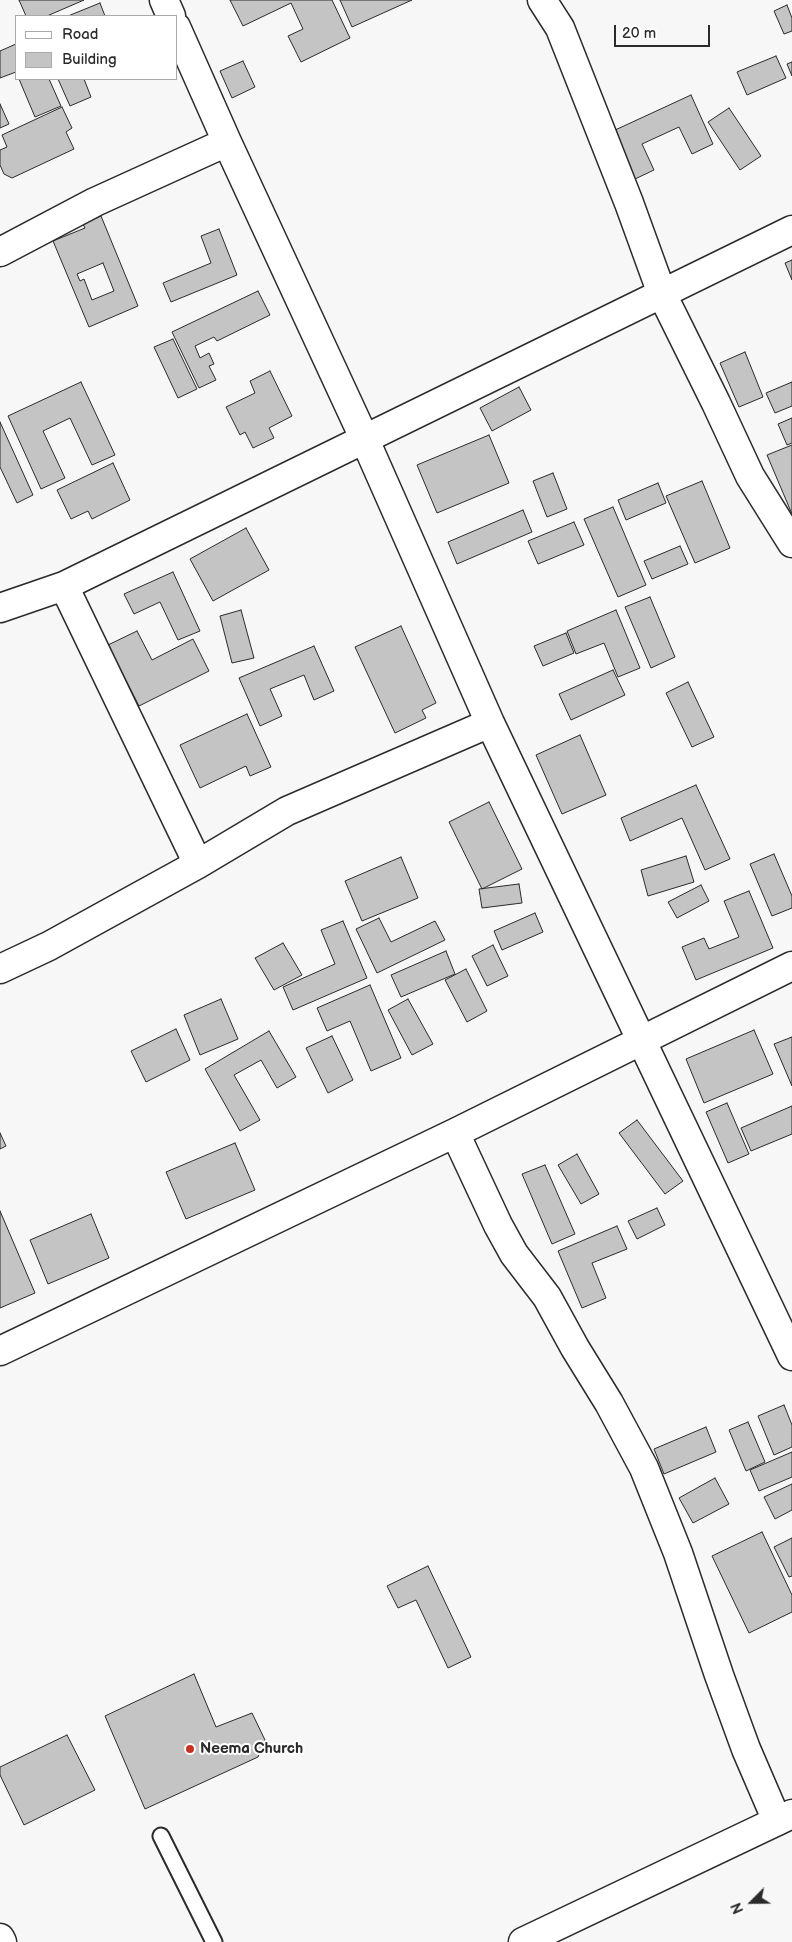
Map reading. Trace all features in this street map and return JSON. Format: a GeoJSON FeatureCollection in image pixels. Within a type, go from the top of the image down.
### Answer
{"type":"FeatureCollection","features":[{"type":"Feature","properties":{"kind":"street"},"geometry":{"type":"LineString","coordinates":[[164,0],[171,15]]}},
{"type":"Feature","properties":{"kind":"street"},"geometry":{"type":"LineString","coordinates":[[542,0],[560,28],[629,203],[662,294],[750,476],[792,544]]}},
{"type":"Feature","properties":{"kind":"street"},"geometry":{"type":"LineString","coordinates":[[178,32],[365,440],[490,723],[641,1040],[784,1318],[792,1356]]}},
{"type":"Feature","properties":{"kind":"street"},"geometry":{"type":"LineString","coordinates":[[0,252],[94,202],[227,142]]}},
{"type":"Feature","properties":{"kind":"street"},"geometry":{"type":"LineString","coordinates":[[0,608],[64,586],[792,230]]}},
{"type":"Feature","properties":{"kind":"street"},"geometry":{"type":"LineString","coordinates":[[64,586],[198,864]]}},
{"type":"Feature","properties":{"kind":"street"},"geometry":{"type":"LineString","coordinates":[[0,969],[49,946],[198,864],[287,811],[490,723]]}},
{"type":"Feature","properties":{"kind":"street"},"geometry":{"type":"LineString","coordinates":[[0,1351],[455,1134],[792,966]]}},
{"type":"Feature","properties":{"kind":"street"},"geometry":{"type":"LineString","coordinates":[[455,1134],[498,1225],[514,1254],[547,1297],[575,1348],[609,1403],[644,1468],[678,1553],[729,1703],[784,1818],[523,1942]]}},
{"type":"Feature","properties":{"kind":"street"},"geometry":{"type":"LineString","coordinates":[[0,1938],[2,1942]]}},
{"type":"Feature","properties":{"kind":"lane"},"geometry":{"type":"LineString","coordinates":[[161,1836],[214,1942]]}},
{"type":"Feature","properties":{"kind":"building"},"geometry":{"type":"Polygon","coordinates":[[[19,0],[84,0],[49,15],[26,15],[19,0]]]}},
{"type":"Feature","properties":{"kind":"building"},"geometry":{"type":"Polygon","coordinates":[[[230,0],[332,0],[350,38],[301,62],[288,36],[303,29],[291,3],[243,26],[230,0]]]}},
{"type":"Feature","properties":{"kind":"building"},"geometry":{"type":"Polygon","coordinates":[[[340,0],[412,0],[352,27],[340,0]]]}},
{"type":"Feature","properties":{"kind":"building"},"geometry":{"type":"Polygon","coordinates":[[[100,3],[105,15],[70,15],[100,3]]]}},
{"type":"Feature","properties":{"kind":"building"},"geometry":{"type":"Polygon","coordinates":[[[787,5],[792,18],[792,31],[784,34],[774,11],[787,5]]]}},
{"type":"Feature","properties":{"kind":"building"},"geometry":{"type":"Polygon","coordinates":[[[15,44],[15,72],[0,78],[0,51],[15,44]]]}},
{"type":"Feature","properties":{"kind":"building"},"geometry":{"type":"Polygon","coordinates":[[[776,56],[786,78],[747,95],[737,72],[776,56]]]}},
{"type":"Feature","properties":{"kind":"building"},"geometry":{"type":"Polygon","coordinates":[[[243,61],[255,87],[232,98],[220,71],[243,61]]]}},
{"type":"Feature","properties":{"kind":"building"},"geometry":{"type":"Polygon","coordinates":[[[792,62],[792,76],[787,64],[792,62]]]}},
{"type":"Feature","properties":{"kind":"building"},"geometry":{"type":"Polygon","coordinates":[[[19,80],[49,80],[61,106],[35,117],[19,80]]]}},
{"type":"Feature","properties":{"kind":"building"},"geometry":{"type":"Polygon","coordinates":[[[58,80],[84,80],[91,97],[70,106],[58,80]]]}},
{"type":"Feature","properties":{"kind":"building"},"geometry":{"type":"Polygon","coordinates":[[[691,95],[713,144],[692,154],[679,127],[642,144],[654,170],[635,179],[613,131],[691,95]]]}},
{"type":"Feature","properties":{"kind":"building"},"geometry":{"type":"Polygon","coordinates":[[[0,104],[9,124],[0,128],[0,104]]]}},
{"type":"Feature","properties":{"kind":"building"},"geometry":{"type":"Polygon","coordinates":[[[62,107],[72,128],[66,132],[74,149],[12,178],[4,174],[0,165],[0,150],[7,147],[2,135],[62,107]]]}},
{"type":"Feature","properties":{"kind":"building"},"geometry":{"type":"Polygon","coordinates":[[[729,108],[761,156],[740,170],[708,122],[729,108]]]}},
{"type":"Feature","properties":{"kind":"building"},"geometry":{"type":"Polygon","coordinates":[[[101,216],[138,306],[89,327],[53,241],[85,228],[83,224],[101,216]],[[103,263],[77,274],[80,281],[84,279],[92,300],[114,291],[103,263]]]}},
{"type":"Feature","properties":{"kind":"building"},"geometry":{"type":"Polygon","coordinates":[[[219,229],[237,275],[171,302],[163,283],[211,263],[201,236],[219,229]]]}},
{"type":"Feature","properties":{"kind":"building"},"geometry":{"type":"Polygon","coordinates":[[[792,260],[792,280],[785,263],[792,260]]]}},
{"type":"Feature","properties":{"kind":"building"},"geometry":{"type":"Polygon","coordinates":[[[258,291],[270,315],[217,341],[214,337],[195,346],[200,358],[209,353],[214,364],[209,366],[216,380],[199,388],[172,332],[258,291]]]}},
{"type":"Feature","properties":{"kind":"building"},"geometry":{"type":"Polygon","coordinates":[[[173,339],[197,389],[178,398],[154,347],[173,339]]]}},
{"type":"Feature","properties":{"kind":"building"},"geometry":{"type":"Polygon","coordinates":[[[745,352],[763,397],[739,407],[720,363],[745,352]]]}},
{"type":"Feature","properties":{"kind":"building"},"geometry":{"type":"Polygon","coordinates":[[[270,371],[292,416],[269,428],[274,438],[253,448],[245,432],[240,435],[226,407],[255,393],[250,381],[270,371]]]}},
{"type":"Feature","properties":{"kind":"building"},"geometry":{"type":"Polygon","coordinates":[[[81,382],[115,455],[92,465],[70,418],[43,431],[65,478],[41,489],[8,416],[81,382]]]}},
{"type":"Feature","properties":{"kind":"building"},"geometry":{"type":"Polygon","coordinates":[[[792,382],[792,406],[775,413],[766,393],[792,382]]]}},
{"type":"Feature","properties":{"kind":"building"},"geometry":{"type":"Polygon","coordinates":[[[519,387],[531,410],[492,431],[480,408],[519,387]]]}},
{"type":"Feature","properties":{"kind":"building"},"geometry":{"type":"Polygon","coordinates":[[[792,418],[792,443],[787,445],[778,424],[792,418]]]}},
{"type":"Feature","properties":{"kind":"building"},"geometry":{"type":"Polygon","coordinates":[[[0,422],[33,495],[17,503],[0,467],[0,422]]]}},
{"type":"Feature","properties":{"kind":"building"},"geometry":{"type":"Polygon","coordinates":[[[489,435],[509,483],[437,513],[417,465],[489,435]]]}},
{"type":"Feature","properties":{"kind":"building"},"geometry":{"type":"Polygon","coordinates":[[[792,445],[792,514],[767,455],[792,445]]]}},
{"type":"Feature","properties":{"kind":"building"},"geometry":{"type":"Polygon","coordinates":[[[113,463],[130,500],[92,519],[88,511],[71,519],[57,490],[113,463]]]}},
{"type":"Feature","properties":{"kind":"building"},"geometry":{"type":"Polygon","coordinates":[[[553,473],[567,509],[547,517],[533,481],[553,473]]]}},
{"type":"Feature","properties":{"kind":"building"},"geometry":{"type":"Polygon","coordinates":[[[702,481],[730,548],[695,563],[666,496],[702,481]]]}},
{"type":"Feature","properties":{"kind":"building"},"geometry":{"type":"Polygon","coordinates":[[[658,483],[666,503],[626,520],[618,500],[658,483]]]}},
{"type":"Feature","properties":{"kind":"building"},"geometry":{"type":"Polygon","coordinates":[[[613,507],[646,585],[618,597],[584,519],[613,507]]]}},
{"type":"Feature","properties":{"kind":"building"},"geometry":{"type":"Polygon","coordinates":[[[523,510],[532,532],[457,564],[448,542],[523,510]]]}},
{"type":"Feature","properties":{"kind":"building"},"geometry":{"type":"Polygon","coordinates":[[[574,522],[584,545],[538,564],[528,541],[574,522]]]}},
{"type":"Feature","properties":{"kind":"building"},"geometry":{"type":"Polygon","coordinates":[[[246,528],[269,570],[213,601],[190,559],[246,528]]]}},
{"type":"Feature","properties":{"kind":"building"},"geometry":{"type":"Polygon","coordinates":[[[680,546],[688,564],[652,579],[644,561],[680,546]]]}},
{"type":"Feature","properties":{"kind":"building"},"geometry":{"type":"Polygon","coordinates":[[[173,572],[200,631],[178,640],[160,602],[134,614],[124,594],[173,572]]]}},
{"type":"Feature","properties":{"kind":"building"},"geometry":{"type":"Polygon","coordinates":[[[650,597],[675,657],[651,668],[625,607],[650,597]]]}},
{"type":"Feature","properties":{"kind":"building"},"geometry":{"type":"Polygon","coordinates":[[[241,610],[254,658],[232,663],[220,616],[241,610]]]}},
{"type":"Feature","properties":{"kind":"building"},"geometry":{"type":"Polygon","coordinates":[[[616,610],[640,668],[618,677],[604,643],[576,654],[567,631],[616,610]]]}},
{"type":"Feature","properties":{"kind":"building"},"geometry":{"type":"Polygon","coordinates":[[[401,626],[436,703],[422,710],[426,718],[395,733],[355,647],[401,626]]]}},
{"type":"Feature","properties":{"kind":"building"},"geometry":{"type":"Polygon","coordinates":[[[137,631],[152,660],[193,639],[209,671],[139,706],[108,645],[137,631]]]}},
{"type":"Feature","properties":{"kind":"building"},"geometry":{"type":"Polygon","coordinates":[[[566,633],[574,653],[543,666],[534,646],[566,633]]]}},
{"type":"Feature","properties":{"kind":"building"},"geometry":{"type":"Polygon","coordinates":[[[314,646],[334,691],[314,700],[304,675],[270,689],[282,716],[260,726],[239,678],[314,646]]]}},
{"type":"Feature","properties":{"kind":"building"},"geometry":{"type":"Polygon","coordinates":[[[613,670],[625,695],[571,720],[559,694],[613,670]]]}},
{"type":"Feature","properties":{"kind":"building"},"geometry":{"type":"Polygon","coordinates":[[[688,682],[714,737],[692,747],[666,693],[688,682]]]}},
{"type":"Feature","properties":{"kind":"building"},"geometry":{"type":"Polygon","coordinates":[[[247,714],[271,767],[250,776],[246,766],[200,788],[180,745],[247,714]]]}},
{"type":"Feature","properties":{"kind":"building"},"geometry":{"type":"Polygon","coordinates":[[[580,735],[606,795],[562,814],[536,755],[580,735]]]}},
{"type":"Feature","properties":{"kind":"building"},"geometry":{"type":"Polygon","coordinates":[[[696,785],[730,859],[705,870],[682,818],[630,841],[621,818],[696,785]]]}},
{"type":"Feature","properties":{"kind":"building"},"geometry":{"type":"Polygon","coordinates":[[[489,802],[522,869],[482,889],[449,822],[489,802]]]}},
{"type":"Feature","properties":{"kind":"building"},"geometry":{"type":"Polygon","coordinates":[[[774,854],[792,896],[792,908],[772,916],[750,864],[774,854]]]}},
{"type":"Feature","properties":{"kind":"building"},"geometry":{"type":"Polygon","coordinates":[[[686,856],[694,882],[648,896],[641,870],[686,856]]]}},
{"type":"Feature","properties":{"kind":"building"},"geometry":{"type":"Polygon","coordinates":[[[401,857],[418,898],[362,921],[345,881],[401,857]]]}},
{"type":"Feature","properties":{"kind":"building"},"geometry":{"type":"Polygon","coordinates":[[[519,884],[522,903],[482,908],[479,889],[519,884]]]}},
{"type":"Feature","properties":{"kind":"building"},"geometry":{"type":"Polygon","coordinates":[[[701,885],[709,901],[677,918],[668,902],[701,885]]]}},
{"type":"Feature","properties":{"kind":"building"},"geometry":{"type":"Polygon","coordinates":[[[749,891],[773,948],[696,980],[682,947],[704,938],[709,949],[739,937],[724,901],[749,891]]]}},
{"type":"Feature","properties":{"kind":"building"},"geometry":{"type":"Polygon","coordinates":[[[535,913],[543,932],[502,950],[494,931],[535,913]]]}},
{"type":"Feature","properties":{"kind":"building"},"geometry":{"type":"Polygon","coordinates":[[[379,918],[391,942],[435,921],[445,940],[377,973],[356,929],[379,918]]]}},
{"type":"Feature","properties":{"kind":"building"},"geometry":{"type":"Polygon","coordinates":[[[343,921],[367,978],[293,1010],[283,987],[335,964],[321,930],[343,921]]]}},
{"type":"Feature","properties":{"kind":"building"},"geometry":{"type":"Polygon","coordinates":[[[283,943],[302,975],[274,990],[255,958],[283,943]]]}},
{"type":"Feature","properties":{"kind":"building"},"geometry":{"type":"Polygon","coordinates":[[[493,945],[508,976],[487,986],[472,956],[493,945]]]}},
{"type":"Feature","properties":{"kind":"building"},"geometry":{"type":"Polygon","coordinates":[[[446,951],[455,974],[401,997],[391,975],[446,951]]]}},
{"type":"Feature","properties":{"kind":"building"},"geometry":{"type":"Polygon","coordinates":[[[466,969],[487,1011],[467,1022],[445,980],[466,969]]]}},
{"type":"Feature","properties":{"kind":"building"},"geometry":{"type":"Polygon","coordinates":[[[370,985],[401,1058],[371,1071],[350,1021],[327,1031],[317,1008],[370,985]]]}},
{"type":"Feature","properties":{"kind":"building"},"geometry":{"type":"Polygon","coordinates":[[[221,999],[238,1039],[200,1055],[184,1015],[221,999]]]}},
{"type":"Feature","properties":{"kind":"building"},"geometry":{"type":"Polygon","coordinates":[[[408,999],[433,1044],[412,1055],[388,1010],[408,999]]]}},
{"type":"Feature","properties":{"kind":"building"},"geometry":{"type":"Polygon","coordinates":[[[176,1029],[190,1060],[146,1082],[131,1051],[176,1029]]]}},
{"type":"Feature","properties":{"kind":"building"},"geometry":{"type":"Polygon","coordinates":[[[754,1030],[773,1074],[704,1103],[686,1059],[754,1030]]]}},
{"type":"Feature","properties":{"kind":"building"},"geometry":{"type":"Polygon","coordinates":[[[269,1031],[296,1077],[277,1088],[261,1060],[234,1075],[260,1120],[240,1131],[205,1069],[269,1031]]]}},
{"type":"Feature","properties":{"kind":"building"},"geometry":{"type":"Polygon","coordinates":[[[332,1036],[353,1080],[328,1093],[306,1048],[332,1036]]]}},
{"type":"Feature","properties":{"kind":"building"},"geometry":{"type":"Polygon","coordinates":[[[792,1037],[792,1086],[774,1044],[792,1037]]]}},
{"type":"Feature","properties":{"kind":"building"},"geometry":{"type":"Polygon","coordinates":[[[727,1103],[749,1154],[728,1163],[706,1112],[727,1103]]]}},
{"type":"Feature","properties":{"kind":"building"},"geometry":{"type":"Polygon","coordinates":[[[792,1106],[792,1134],[751,1151],[741,1128],[792,1106]]]}},
{"type":"Feature","properties":{"kind":"building"},"geometry":{"type":"Polygon","coordinates":[[[637,1120],[683,1181],[665,1194],[619,1133],[637,1120]]]}},
{"type":"Feature","properties":{"kind":"building"},"geometry":{"type":"Polygon","coordinates":[[[0,1133],[6,1146],[0,1149],[0,1133]]]}},
{"type":"Feature","properties":{"kind":"building"},"geometry":{"type":"Polygon","coordinates":[[[235,1143],[255,1190],[186,1219],[166,1172],[235,1143]]]}},
{"type":"Feature","properties":{"kind":"building"},"geometry":{"type":"Polygon","coordinates":[[[577,1154],[599,1194],[581,1204],[558,1165],[577,1154]]]}},
{"type":"Feature","properties":{"kind":"building"},"geometry":{"type":"Polygon","coordinates":[[[545,1165],[575,1234],[552,1244],[522,1174],[545,1165]]]}},
{"type":"Feature","properties":{"kind":"building"},"geometry":{"type":"Polygon","coordinates":[[[657,1208],[665,1225],[637,1239],[628,1221],[657,1208]]]}},
{"type":"Feature","properties":{"kind":"building"},"geometry":{"type":"Polygon","coordinates":[[[0,1211],[35,1293],[0,1308],[0,1211]]]}},
{"type":"Feature","properties":{"kind":"building"},"geometry":{"type":"Polygon","coordinates":[[[91,1214],[109,1258],[48,1284],[30,1240],[91,1214]]]}},
{"type":"Feature","properties":{"kind":"building"},"geometry":{"type":"Polygon","coordinates":[[[617,1226],[627,1249],[592,1263],[606,1298],[582,1308],[558,1251],[617,1226]]]}},
{"type":"Feature","properties":{"kind":"building"},"geometry":{"type":"Polygon","coordinates":[[[784,1405],[792,1425],[792,1447],[774,1455],[758,1416],[784,1405]]]}},
{"type":"Feature","properties":{"kind":"building"},"geometry":{"type":"Polygon","coordinates":[[[748,1422],[765,1462],[746,1471],[729,1430],[748,1422]]]}},
{"type":"Feature","properties":{"kind":"building"},"geometry":{"type":"Polygon","coordinates":[[[706,1427],[716,1452],[664,1474],[654,1449],[706,1427]]]}},
{"type":"Feature","properties":{"kind":"building"},"geometry":{"type":"Polygon","coordinates":[[[792,1452],[792,1477],[759,1491],[750,1470],[792,1452]]]}},
{"type":"Feature","properties":{"kind":"building"},"geometry":{"type":"Polygon","coordinates":[[[715,1478],[729,1504],[693,1523],[679,1498],[715,1478]]]}},
{"type":"Feature","properties":{"kind":"building"},"geometry":{"type":"Polygon","coordinates":[[[792,1484],[792,1510],[775,1519],[764,1497],[792,1484]]]}},
{"type":"Feature","properties":{"kind":"building"},"geometry":{"type":"Polygon","coordinates":[[[762,1532],[792,1595],[792,1612],[749,1633],[712,1556],[762,1532]]]}},
{"type":"Feature","properties":{"kind":"building"},"geometry":{"type":"Polygon","coordinates":[[[792,1538],[792,1576],[789,1577],[774,1547],[792,1538]]]}},
{"type":"Feature","properties":{"kind":"building"},"geometry":{"type":"Polygon","coordinates":[[[428,1566],[471,1657],[448,1668],[416,1600],[398,1608],[387,1586],[428,1566]]]}},
{"type":"Feature","properties":{"kind":"building","name":"Neema Church"},"geometry":{"type":"Polygon","coordinates":[[[194,1674],[216,1727],[252,1713],[265,1740],[258,1757],[145,1809],[105,1716],[194,1674]]]}},
{"type":"Feature","properties":{"kind":"building"},"geometry":{"type":"Polygon","coordinates":[[[67,1735],[95,1790],[24,1825],[0,1775],[0,1767],[67,1735]]]}},
{"type":"Feature","properties":{"kind":"place","name":"Neema Church"},"geometry":{"type":"Point","coordinates":[190,1749]}}]}
